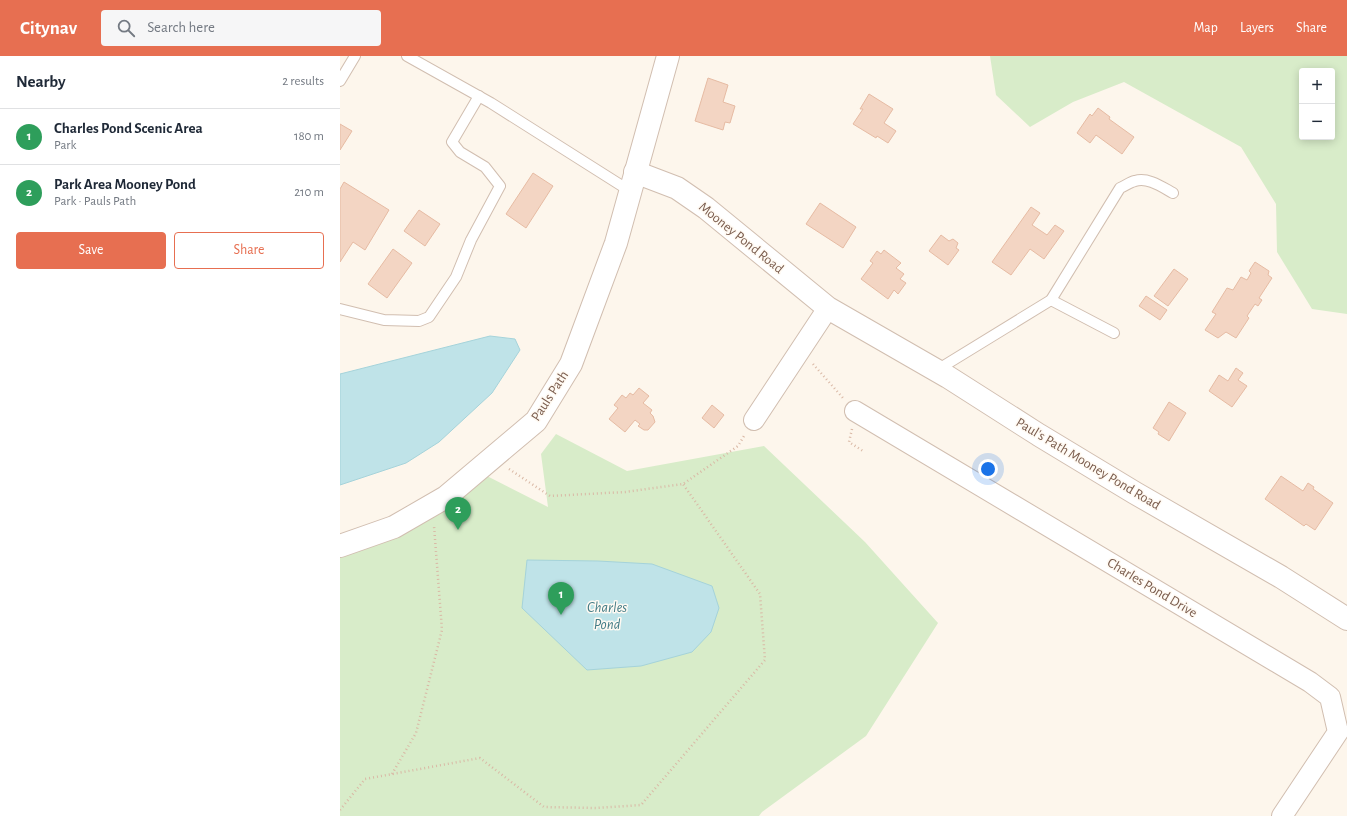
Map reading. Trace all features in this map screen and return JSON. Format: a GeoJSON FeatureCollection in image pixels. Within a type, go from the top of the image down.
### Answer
{"type":"FeatureCollection","features":[{"type":"Feature","properties":{"kind":"street"},"geometry":{"type":"LineString","coordinates":[[633,182],[668,56]]}},
{"type":"Feature","properties":{"kind":"street","name":"Mooney Pond Road"},"geometry":{"type":"LineString","coordinates":[[633,182],[677,188],[706,208],[828,308]]}},
{"type":"Feature","properties":{"kind":"street","name":"Pauls Path"},"geometry":{"type":"LineString","coordinates":[[340,546],[394,527],[446,497],[536,421],[571,364],[616,243],[633,182]]}},
{"type":"Feature","properties":{"kind":"street"},"geometry":{"type":"LineString","coordinates":[[754,420],[828,308]]}},
{"type":"Feature","properties":{"kind":"street","name":"Paul's Path Mooney Pond Road"},"geometry":{"type":"LineString","coordinates":[[828,308],[937,370],[1135,493],[1281,577],[1347,619]]}},
{"type":"Feature","properties":{"kind":"street","name":"Charles Pond Drive"},"geometry":{"type":"LineString","coordinates":[[855,411],[1310,682],[1330,697],[1338,732],[1282,816]]}},
{"type":"Feature","properties":{"kind":"lane"},"geometry":{"type":"LineString","coordinates":[[340,81],[355,56]]}},
{"type":"Feature","properties":{"kind":"lane"},"geometry":{"type":"LineString","coordinates":[[407,56],[633,182]]}},
{"type":"Feature","properties":{"kind":"lane"},"geometry":{"type":"LineString","coordinates":[[340,309],[384,320],[419,321],[429,318],[440,302],[456,277],[471,240],[500,186],[485,167],[460,152],[452,142],[479,96]]}},
{"type":"Feature","properties":{"kind":"lane"},"geometry":{"type":"LineString","coordinates":[[937,370],[1051,300],[1120,188],[1134,181],[1143,180],[1152,182],[1173,193]]}},
{"type":"Feature","properties":{"kind":"lane"},"geometry":{"type":"LineString","coordinates":[[1051,300],[1114,333]]}},
{"type":"Feature","properties":{"kind":"path"},"geometry":{"type":"LineString","coordinates":[[800,351],[855,411]]}},
{"type":"Feature","properties":{"kind":"path"},"geometry":{"type":"LineString","coordinates":[[492,458],[550,496],[625,492],[684,484],[738,446],[754,420]]}},
{"type":"Feature","properties":{"kind":"path"},"geometry":{"type":"LineString","coordinates":[[340,810],[365,779],[480,758],[544,807],[596,808],[641,805],[765,660],[760,594],[684,484]]}},
{"type":"Feature","properties":{"kind":"path"},"geometry":{"type":"LineString","coordinates":[[392,774],[416,733],[442,630],[432,505]]}},
{"type":"Feature","properties":{"kind":"green space"},"geometry":{"type":"Polygon","coordinates":[[[990,56],[1347,56],[1347,314],[1312,309],[1277,252],[1276,204],[1241,147],[1124,82],[1073,102],[1030,127],[996,95],[990,56]]]}},
{"type":"Feature","properties":{"kind":"green space"},"geometry":{"type":"Polygon","coordinates":[[[556,434],[627,471],[764,446],[865,542],[938,623],[866,736],[762,812],[759,816],[340,816],[340,547],[485,475],[548,507],[541,454],[556,434]]]}},
{"type":"Feature","properties":{"kind":"water"},"geometry":{"type":"Polygon","coordinates":[[[490,336],[515,339],[520,350],[492,393],[439,442],[406,463],[340,485],[340,374],[490,336]]]}},
{"type":"Feature","properties":{"kind":"water","name":"Charles Pond"},"geometry":{"type":"Polygon","coordinates":[[[527,560],[598,561],[652,564],[712,586],[719,608],[711,632],[692,652],[641,666],[587,670],[522,608],[527,560]]]}},
{"type":"Feature","properties":{"kind":"building"},"geometry":{"type":"Polygon","coordinates":[[[708,78],[728,85],[723,102],[735,106],[730,123],[725,122],[723,130],[695,121],[708,78]]]}},
{"type":"Feature","properties":{"kind":"building"},"geometry":{"type":"Polygon","coordinates":[[[869,94],[893,109],[884,123],[896,131],[888,143],[877,136],[876,138],[853,124],[863,109],[860,109],[869,94]]]}},
{"type":"Feature","properties":{"kind":"building"},"geometry":{"type":"Polygon","coordinates":[[[1098,108],[1110,117],[1109,119],[1134,137],[1122,154],[1096,135],[1090,143],[1077,133],[1090,114],[1092,116],[1098,108]]]}},
{"type":"Feature","properties":{"kind":"building"},"geometry":{"type":"Polygon","coordinates":[[[340,124],[352,131],[340,150],[340,124]]]}},
{"type":"Feature","properties":{"kind":"building"},"geometry":{"type":"Polygon","coordinates":[[[533,173],[553,186],[526,228],[506,214],[533,173]]]}},
{"type":"Feature","properties":{"kind":"building"},"geometry":{"type":"Polygon","coordinates":[[[344,182],[389,210],[365,250],[353,242],[340,262],[340,189],[344,182]]]}},
{"type":"Feature","properties":{"kind":"building"},"geometry":{"type":"Polygon","coordinates":[[[820,203],[856,227],[843,248],[806,224],[820,203]]]}},
{"type":"Feature","properties":{"kind":"building"},"geometry":{"type":"Polygon","coordinates":[[[1031,207],[1040,213],[1032,225],[1047,235],[1055,225],[1064,231],[1044,259],[1030,249],[1011,275],[992,262],[1031,207]]]}},
{"type":"Feature","properties":{"kind":"building"},"geometry":{"type":"Polygon","coordinates":[[[419,210],[440,224],[425,246],[404,231],[419,210]]]}},
{"type":"Feature","properties":{"kind":"building"},"geometry":{"type":"Polygon","coordinates":[[[941,235],[949,241],[953,239],[958,243],[956,248],[959,250],[948,265],[929,251],[941,235]]]}},
{"type":"Feature","properties":{"kind":"building"},"geometry":{"type":"Polygon","coordinates":[[[393,249],[412,263],[387,298],[368,284],[393,249]]]}},
{"type":"Feature","properties":{"kind":"building"},"geometry":{"type":"Polygon","coordinates":[[[884,250],[901,263],[896,268],[904,274],[900,279],[906,283],[898,294],[894,290],[888,299],[861,279],[873,263],[870,261],[877,251],[881,254],[884,250]]]}},
{"type":"Feature","properties":{"kind":"building"},"geometry":{"type":"Polygon","coordinates":[[[1255,262],[1269,271],[1268,275],[1272,278],[1259,298],[1262,300],[1258,306],[1255,304],[1247,316],[1249,318],[1236,338],[1226,332],[1218,338],[1205,330],[1216,314],[1212,312],[1227,288],[1233,290],[1241,277],[1247,280],[1251,273],[1249,271],[1255,262]]]}},
{"type":"Feature","properties":{"kind":"building"},"geometry":{"type":"Polygon","coordinates":[[[1174,269],[1188,279],[1168,306],[1154,296],[1174,269]]]}},
{"type":"Feature","properties":{"kind":"building"},"geometry":{"type":"Polygon","coordinates":[[[1146,296],[1167,310],[1160,320],[1139,306],[1146,296]]]}},
{"type":"Feature","properties":{"kind":"building"},"geometry":{"type":"Polygon","coordinates":[[[1236,368],[1243,373],[1238,380],[1247,386],[1232,407],[1209,391],[1219,375],[1228,381],[1236,368]]]}},
{"type":"Feature","properties":{"kind":"building"},"geometry":{"type":"Polygon","coordinates":[[[639,388],[649,396],[643,403],[652,410],[650,413],[655,422],[648,430],[644,430],[638,426],[640,424],[635,420],[625,432],[609,419],[618,408],[614,405],[622,395],[626,398],[630,393],[633,395],[639,388]]]}},
{"type":"Feature","properties":{"kind":"building"},"geometry":{"type":"Polygon","coordinates":[[[1169,402],[1186,413],[1169,441],[1158,434],[1159,432],[1153,428],[1169,402]]]}},
{"type":"Feature","properties":{"kind":"building"},"geometry":{"type":"Polygon","coordinates":[[[712,405],[724,415],[714,428],[702,418],[712,405]]]}},
{"type":"Feature","properties":{"kind":"building"},"geometry":{"type":"Polygon","coordinates":[[[1281,476],[1303,491],[1308,483],[1314,487],[1313,489],[1333,503],[1315,530],[1306,524],[1304,526],[1265,499],[1281,476]]]}},
{"type":"Feature","properties":{"kind":"place","name":"Park Area Mooney Pond"},"geometry":{"type":"Point","coordinates":[458,530]}},
{"type":"Feature","properties":{"kind":"place","name":"Charles Pond Scenic Area"},"geometry":{"type":"Point","coordinates":[561,615]}}]}
